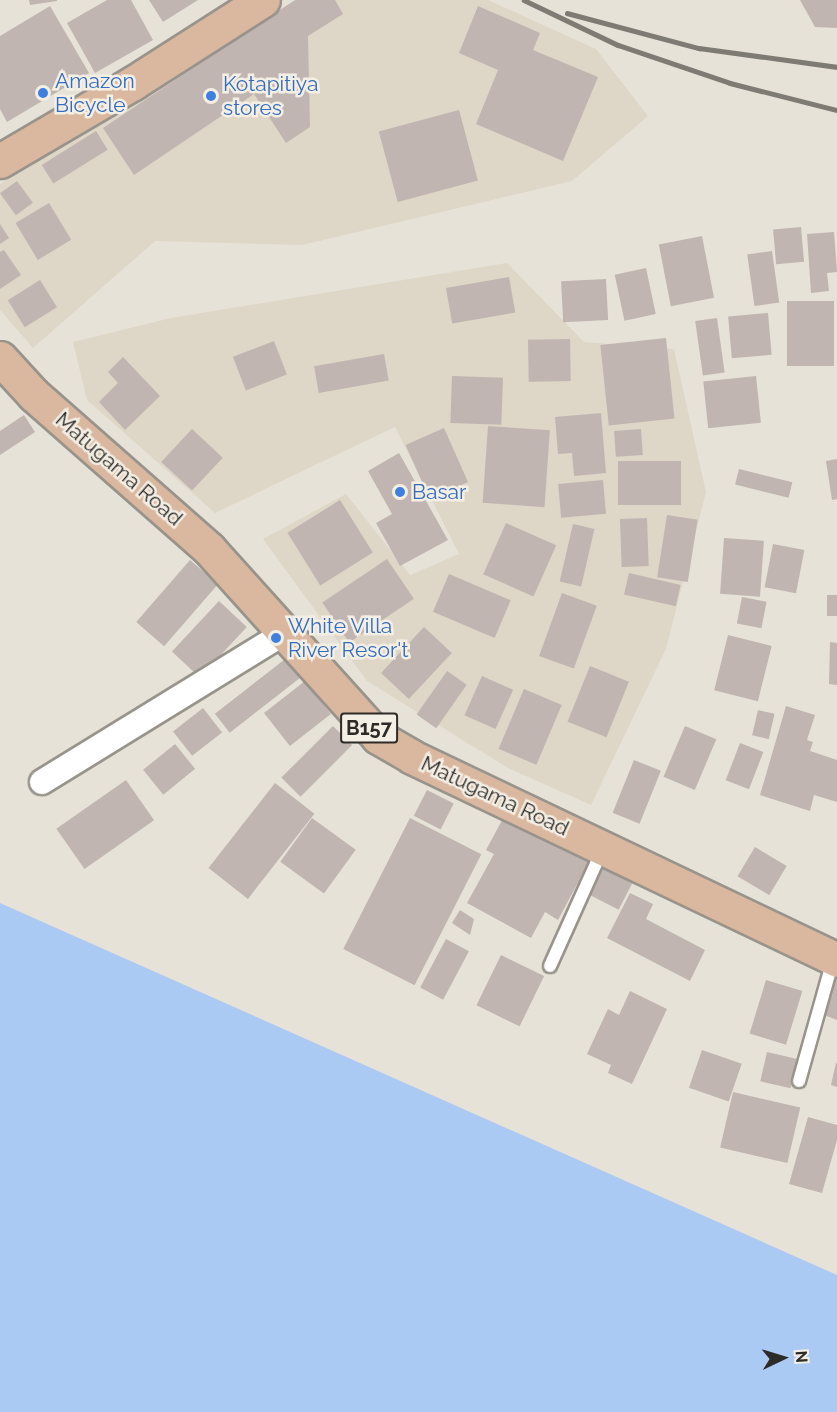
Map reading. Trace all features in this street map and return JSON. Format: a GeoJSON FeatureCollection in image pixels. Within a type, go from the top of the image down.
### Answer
{"type":"FeatureCollection","features":[{"type":"Feature","properties":{"kind":"main road"},"geometry":{"type":"LineString","coordinates":[[0,161],[133,84],[263,0]]}},
{"type":"Feature","properties":{"kind":"main road","name":"Matugama Road"},"geometry":{"type":"LineString","coordinates":[[0,358],[34,395],[209,549],[378,737],[412,757],[604,847],[835,960]]}},
{"type":"Feature","properties":{"kind":"street"},"geometry":{"type":"LineString","coordinates":[[42,782],[284,633]]}},
{"type":"Feature","properties":{"kind":"lane"},"geometry":{"type":"LineString","coordinates":[[550,966],[604,847]]}},
{"type":"Feature","properties":{"kind":"lane"},"geometry":{"type":"LineString","coordinates":[[800,1081],[835,960]]}},
{"type":"Feature","properties":{"kind":"shaded area"},"geometry":{"type":"Polygon","coordinates":[[[297,0],[488,0],[596,49],[648,116],[572,181],[302,245],[155,241],[33,348],[0,310],[0,184],[76,131],[297,0]]]}},
{"type":"Feature","properties":{"kind":"shaded area"},"geometry":{"type":"Polygon","coordinates":[[[507,263],[584,342],[674,349],[706,492],[666,649],[591,805],[508,768],[367,681],[263,539],[346,494],[410,575],[459,554],[395,427],[215,513],[87,400],[73,342],[171,318],[507,263]]]}},
{"type":"Feature","properties":{"kind":"water"},"geometry":{"type":"Polygon","coordinates":[[[0,903],[837,1275],[837,1412],[0,1412],[0,903]]]}},
{"type":"Feature","properties":{"kind":"building"},"geometry":{"type":"Polygon","coordinates":[[[29,0],[57,0],[57,1],[30,5],[29,0]]]}},
{"type":"Feature","properties":{"kind":"building"},"geometry":{"type":"Polygon","coordinates":[[[107,0],[131,0],[153,40],[95,73],[67,23],[107,0]]]}},
{"type":"Feature","properties":{"kind":"building"},"geometry":{"type":"Polygon","coordinates":[[[149,0],[198,0],[163,22],[149,0]]]}},
{"type":"Feature","properties":{"kind":"building"},"geometry":{"type":"Polygon","coordinates":[[[295,0],[335,0],[343,14],[308,36],[310,127],[286,143],[254,94],[134,175],[103,128],[295,0]]]}},
{"type":"Feature","properties":{"kind":"building"},"geometry":{"type":"Polygon","coordinates":[[[800,0],[837,0],[837,28],[815,27],[800,0]]]}},
{"type":"Feature","properties":{"kind":"building"},"geometry":{"type":"Polygon","coordinates":[[[50,6],[89,73],[7,122],[0,109],[0,36],[50,6]]]}},
{"type":"Feature","properties":{"kind":"building"},"geometry":{"type":"Polygon","coordinates":[[[478,6],[540,33],[533,50],[598,77],[563,161],[476,124],[498,70],[459,53],[478,6]]]}},
{"type":"Feature","properties":{"kind":"building"},"geometry":{"type":"Polygon","coordinates":[[[459,110],[478,181],[398,202],[379,131],[459,110]]]}},
{"type":"Feature","properties":{"kind":"building"},"geometry":{"type":"Polygon","coordinates":[[[96,131],[108,150],[53,184],[42,165],[96,131]]]}},
{"type":"Feature","properties":{"kind":"building"},"geometry":{"type":"Polygon","coordinates":[[[17,181],[33,203],[16,215],[0,193],[17,181]]]}},
{"type":"Feature","properties":{"kind":"building"},"geometry":{"type":"Polygon","coordinates":[[[49,203],[71,240],[38,260],[16,223],[49,203]]]}},
{"type":"Feature","properties":{"kind":"building"},"geometry":{"type":"Polygon","coordinates":[[[0,224],[9,238],[0,244],[0,224]]]}},
{"type":"Feature","properties":{"kind":"building"},"geometry":{"type":"Polygon","coordinates":[[[801,227],[804,262],[776,264],[773,229],[801,227]]]}},
{"type":"Feature","properties":{"kind":"building"},"geometry":{"type":"Polygon","coordinates":[[[834,232],[837,272],[827,273],[829,291],[811,293],[807,234],[834,232]]]}},
{"type":"Feature","properties":{"kind":"building"},"geometry":{"type":"Polygon","coordinates":[[[702,236],[714,298],[671,306],[659,244],[702,236]]]}},
{"type":"Feature","properties":{"kind":"building"},"geometry":{"type":"Polygon","coordinates":[[[4,250],[21,275],[0,289],[0,252],[4,250]]]}},
{"type":"Feature","properties":{"kind":"building"},"geometry":{"type":"Polygon","coordinates":[[[772,251],[779,302],[754,306],[747,254],[772,251]]]}},
{"type":"Feature","properties":{"kind":"building"},"geometry":{"type":"Polygon","coordinates":[[[646,268],[656,314],[624,321],[615,275],[646,268]]]}},
{"type":"Feature","properties":{"kind":"building"},"geometry":{"type":"Polygon","coordinates":[[[509,277],[515,312],[452,324],[446,288],[509,277]]]}},
{"type":"Feature","properties":{"kind":"building"},"geometry":{"type":"Polygon","coordinates":[[[606,279],[608,320],[563,322],[561,281],[606,279]]]}},
{"type":"Feature","properties":{"kind":"building"},"geometry":{"type":"Polygon","coordinates":[[[40,280],[57,307],[25,327],[8,300],[40,280]]]}},
{"type":"Feature","properties":{"kind":"building"},"geometry":{"type":"Polygon","coordinates":[[[787,301],[834,301],[834,366],[787,366],[787,301]]]}},
{"type":"Feature","properties":{"kind":"building"},"geometry":{"type":"Polygon","coordinates":[[[768,313],[772,355],[732,358],[728,316],[768,313]]]}},
{"type":"Feature","properties":{"kind":"building"},"geometry":{"type":"Polygon","coordinates":[[[717,318],[725,372],[703,376],[695,321],[717,318]]]}},
{"type":"Feature","properties":{"kind":"building"},"geometry":{"type":"Polygon","coordinates":[[[666,338],[674,419],[609,425],[600,345],[666,338]]]}},
{"type":"Feature","properties":{"kind":"building"},"geometry":{"type":"Polygon","coordinates":[[[570,339],[571,381],[529,382],[528,340],[570,339]]]}},
{"type":"Feature","properties":{"kind":"building"},"geometry":{"type":"Polygon","coordinates":[[[274,341],[287,375],[246,390],[233,357],[274,341]]]}},
{"type":"Feature","properties":{"kind":"building"},"geometry":{"type":"Polygon","coordinates":[[[384,354],[389,381],[319,393],[314,366],[384,354]]]}},
{"type":"Feature","properties":{"kind":"building"},"geometry":{"type":"Polygon","coordinates":[[[123,357],[160,396],[125,430],[99,402],[118,383],[108,372],[123,357]]]}},
{"type":"Feature","properties":{"kind":"building"},"geometry":{"type":"Polygon","coordinates":[[[452,376],[503,378],[501,425],[450,423],[452,376]]]}},
{"type":"Feature","properties":{"kind":"building"},"geometry":{"type":"Polygon","coordinates":[[[756,376],[761,423],[708,428],[703,382],[756,376]]]}},
{"type":"Feature","properties":{"kind":"building"},"geometry":{"type":"Polygon","coordinates":[[[601,413],[606,473],[574,476],[572,453],[558,454],[555,417],[601,413]]]}},
{"type":"Feature","properties":{"kind":"building"},"geometry":{"type":"Polygon","coordinates":[[[24,415],[35,432],[0,455],[0,431],[24,415]]]}},
{"type":"Feature","properties":{"kind":"building"},"geometry":{"type":"Polygon","coordinates":[[[488,426],[550,430],[544,507],[483,503],[488,426]]]}},
{"type":"Feature","properties":{"kind":"building"},"geometry":{"type":"Polygon","coordinates":[[[444,428],[468,482],[430,499],[406,445],[444,428]]]}},
{"type":"Feature","properties":{"kind":"building"},"geometry":{"type":"Polygon","coordinates":[[[192,429],[223,458],[192,491],[161,462],[192,429]]]}},
{"type":"Feature","properties":{"kind":"building"},"geometry":{"type":"Polygon","coordinates":[[[641,429],[643,455],[616,457],[614,431],[641,429]]]}},
{"type":"Feature","properties":{"kind":"building","name":"Basar"},"geometry":{"type":"Polygon","coordinates":[[[399,453],[448,540],[400,566],[376,523],[392,514],[368,471],[399,453]]]}},
{"type":"Feature","properties":{"kind":"building"},"geometry":{"type":"Polygon","coordinates":[[[837,459],[837,499],[832,500],[826,461],[837,459]]]}},
{"type":"Feature","properties":{"kind":"building"},"geometry":{"type":"Polygon","coordinates":[[[618,461],[681,461],[681,505],[618,505],[618,461]]]}},
{"type":"Feature","properties":{"kind":"building"},"geometry":{"type":"Polygon","coordinates":[[[739,469],[792,482],[788,498],[735,485],[739,469]]]}},
{"type":"Feature","properties":{"kind":"building"},"geometry":{"type":"Polygon","coordinates":[[[603,480],[606,514],[561,518],[558,484],[603,480]]]}},
{"type":"Feature","properties":{"kind":"building"},"geometry":{"type":"Polygon","coordinates":[[[340,500],[373,553],[320,585],[287,533],[340,500]]]}},
{"type":"Feature","properties":{"kind":"building"},"geometry":{"type":"Polygon","coordinates":[[[667,515],[698,520],[688,582],[657,577],[667,515]]]}},
{"type":"Feature","properties":{"kind":"building"},"geometry":{"type":"Polygon","coordinates":[[[647,518],[649,566],[622,567],[620,519],[647,518]]]}},
{"type":"Feature","properties":{"kind":"building"},"geometry":{"type":"Polygon","coordinates":[[[506,523],[556,545],[533,597],[483,574],[506,523]]]}},
{"type":"Feature","properties":{"kind":"building"},"geometry":{"type":"Polygon","coordinates":[[[573,524],[594,529],[581,586],[560,581],[573,524]]]}},
{"type":"Feature","properties":{"kind":"building"},"geometry":{"type":"Polygon","coordinates":[[[724,538],[764,541],[760,597],[720,594],[724,538]]]}},
{"type":"Feature","properties":{"kind":"building"},"geometry":{"type":"Polygon","coordinates":[[[773,544],[804,550],[796,593],[765,587],[773,544]]]}},
{"type":"Feature","properties":{"kind":"building"},"geometry":{"type":"Polygon","coordinates":[[[387,559],[414,599],[349,642],[322,603],[387,559]]]}},
{"type":"Feature","properties":{"kind":"building"},"geometry":{"type":"Polygon","coordinates":[[[190,560],[218,584],[164,646],[136,622],[190,560]]]}},
{"type":"Feature","properties":{"kind":"building"},"geometry":{"type":"Polygon","coordinates":[[[629,573],[681,585],[676,606],[624,594],[629,573]]]}},
{"type":"Feature","properties":{"kind":"building"},"geometry":{"type":"Polygon","coordinates":[[[449,574],[511,600],[495,638],[433,612],[449,574]]]}},
{"type":"Feature","properties":{"kind":"building"},"geometry":{"type":"Polygon","coordinates":[[[562,593],[597,606],[574,669],[539,656],[562,593]]]}},
{"type":"Feature","properties":{"kind":"building"},"geometry":{"type":"Polygon","coordinates":[[[827,595],[837,595],[837,616],[827,616],[827,595]]]}},
{"type":"Feature","properties":{"kind":"building"},"geometry":{"type":"Polygon","coordinates":[[[742,597],[767,602],[761,628],[737,624],[742,597]]]}},
{"type":"Feature","properties":{"kind":"building"},"geometry":{"type":"Polygon","coordinates":[[[219,601],[247,627],[200,677],[172,651],[219,601]]]}},
{"type":"Feature","properties":{"kind":"building"},"geometry":{"type":"Polygon","coordinates":[[[424,627],[452,653],[409,699],[381,673],[424,627]]]}},
{"type":"Feature","properties":{"kind":"building"},"geometry":{"type":"Polygon","coordinates":[[[728,635],[772,646],[758,701],[714,690],[728,635]]]}},
{"type":"Feature","properties":{"kind":"building"},"geometry":{"type":"Polygon","coordinates":[[[830,642],[837,643],[837,685],[829,684],[830,642]]]}},
{"type":"Feature","properties":{"kind":"building"},"geometry":{"type":"Polygon","coordinates":[[[289,656],[304,675],[230,733],[215,714],[289,656]]]}},
{"type":"Feature","properties":{"kind":"building"},"geometry":{"type":"Polygon","coordinates":[[[590,666],[629,682],[606,737],[568,722],[590,666]]]}},
{"type":"Feature","properties":{"kind":"building"},"geometry":{"type":"Polygon","coordinates":[[[447,671],[467,685],[436,728],[417,714],[447,671]]]}},
{"type":"Feature","properties":{"kind":"building"},"geometry":{"type":"Polygon","coordinates":[[[482,676],[513,690],[496,729],[465,715],[482,676]]]}},
{"type":"Feature","properties":{"kind":"building"},"geometry":{"type":"Polygon","coordinates":[[[305,681],[331,714],[290,746],[264,713],[305,681]]]}},
{"type":"Feature","properties":{"kind":"building"},"geometry":{"type":"Polygon","coordinates":[[[524,689],[562,705],[536,765],[499,749],[524,689]]]}},
{"type":"Feature","properties":{"kind":"building"},"geometry":{"type":"Polygon","coordinates":[[[786,706],[815,715],[807,740],[813,742],[810,751],[837,760],[837,802],[814,795],[810,811],[760,795],[786,706]]]}},
{"type":"Feature","properties":{"kind":"building"},"geometry":{"type":"Polygon","coordinates":[[[203,708],[222,732],[192,756],[173,731],[203,708]]]}},
{"type":"Feature","properties":{"kind":"building"},"geometry":{"type":"Polygon","coordinates":[[[758,710],[775,714],[769,739],[752,735],[758,710]]]}},
{"type":"Feature","properties":{"kind":"building"},"geometry":{"type":"Polygon","coordinates":[[[333,726],[352,745],[300,797],[281,778],[333,726]]]}},
{"type":"Feature","properties":{"kind":"building"},"geometry":{"type":"Polygon","coordinates":[[[685,726],[716,739],[695,790],[664,777],[685,726]]]}},
{"type":"Feature","properties":{"kind":"building"},"geometry":{"type":"Polygon","coordinates":[[[740,743],[763,752],[749,789],[726,780],[740,743]]]}},
{"type":"Feature","properties":{"kind":"building"},"geometry":{"type":"Polygon","coordinates":[[[175,744],[195,769],[163,795],[143,770],[175,744]]]}},
{"type":"Feature","properties":{"kind":"building"},"geometry":{"type":"Polygon","coordinates":[[[634,760],[661,771],[640,824],[613,813],[634,760]]]}},
{"type":"Feature","properties":{"kind":"building"},"geometry":{"type":"Polygon","coordinates":[[[126,780],[154,820],[84,869],[56,829],[126,780]]]}},
{"type":"Feature","properties":{"kind":"building"},"geometry":{"type":"Polygon","coordinates":[[[275,783],[314,814],[248,899],[209,868],[275,783]]]}},
{"type":"Feature","properties":{"kind":"building"},"geometry":{"type":"Polygon","coordinates":[[[427,790],[454,804],[441,829],[414,816],[427,790]]]}},
{"type":"Feature","properties":{"kind":"building"},"geometry":{"type":"Polygon","coordinates":[[[507,811],[591,858],[558,920],[545,912],[531,938],[467,903],[494,854],[486,850],[507,811]]]}},
{"type":"Feature","properties":{"kind":"building"},"geometry":{"type":"Polygon","coordinates":[[[312,818],[356,850],[324,893],[280,862],[312,818]]]}},
{"type":"Feature","properties":{"kind":"building"},"geometry":{"type":"Polygon","coordinates":[[[410,818],[481,854],[415,985],[343,949],[410,818]]]}},
{"type":"Feature","properties":{"kind":"building"},"geometry":{"type":"Polygon","coordinates":[[[755,847],[787,866],[769,895],[737,876],[755,847]]]}},
{"type":"Feature","properties":{"kind":"building"},"geometry":{"type":"Polygon","coordinates":[[[607,860],[636,875],[619,910],[589,895],[607,860]]]}},
{"type":"Feature","properties":{"kind":"building"},"geometry":{"type":"Polygon","coordinates":[[[630,893],[653,904],[646,919],[705,950],[690,981],[607,938],[630,893]]]}},
{"type":"Feature","properties":{"kind":"building"},"geometry":{"type":"Polygon","coordinates":[[[460,910],[474,919],[470,935],[452,923],[460,910]]]}},
{"type":"Feature","properties":{"kind":"building"},"geometry":{"type":"Polygon","coordinates":[[[446,939],[469,951],[443,1000],[420,988],[446,939]]]}},
{"type":"Feature","properties":{"kind":"building"},"geometry":{"type":"Polygon","coordinates":[[[501,955],[544,976],[520,1026],[476,1005],[501,955]]]}},
{"type":"Feature","properties":{"kind":"building"},"geometry":{"type":"Polygon","coordinates":[[[837,976],[837,1020],[824,1015],[837,976]]]}},
{"type":"Feature","properties":{"kind":"building"},"geometry":{"type":"Polygon","coordinates":[[[766,980],[802,991],[786,1045],[750,1034],[766,980]]]}},
{"type":"Feature","properties":{"kind":"building"},"geometry":{"type":"Polygon","coordinates":[[[630,991],[667,1009],[632,1084],[608,1073],[611,1065],[587,1054],[608,1009],[619,1015],[630,991]]]}},
{"type":"Feature","properties":{"kind":"building"},"geometry":{"type":"Polygon","coordinates":[[[702,1050],[742,1064],[729,1101],[689,1088],[702,1050]]]}},
{"type":"Feature","properties":{"kind":"building"},"geometry":{"type":"Polygon","coordinates":[[[767,1052],[797,1059],[790,1088],[760,1081],[767,1052]]]}},
{"type":"Feature","properties":{"kind":"building"},"geometry":{"type":"Polygon","coordinates":[[[837,1063],[837,1087],[831,1085],[837,1063]]]}},
{"type":"Feature","properties":{"kind":"building"},"geometry":{"type":"Polygon","coordinates":[[[733,1092],[800,1108],[787,1163],[720,1148],[733,1092]]]}},
{"type":"Feature","properties":{"kind":"building"},"geometry":{"type":"Polygon","coordinates":[[[808,1117],[837,1125],[837,1140],[822,1193],[789,1184],[808,1117]]]}},
{"type":"Feature","properties":{"kind":"railway"},"geometry":{"type":"LineString","coordinates":[[524,0],[618,45],[730,83],[837,110]]}},
{"type":"Feature","properties":{"kind":"railway"},"geometry":{"type":"LineString","coordinates":[[567,13],[699,48],[837,67]]}},
{"type":"Feature","properties":{"kind":"place","name":"Amazon Bicycle"},"geometry":{"type":"Point","coordinates":[43,93]}},
{"type":"Feature","properties":{"kind":"place","name":"Kotapitiya stores"},"geometry":{"type":"Point","coordinates":[211,96]}},
{"type":"Feature","properties":{"kind":"place","name":"Basar"},"geometry":{"type":"Point","coordinates":[400,492]}},
{"type":"Feature","properties":{"kind":"place","name":"White Villa River Resor't"},"geometry":{"type":"Point","coordinates":[276,638]}}]}
